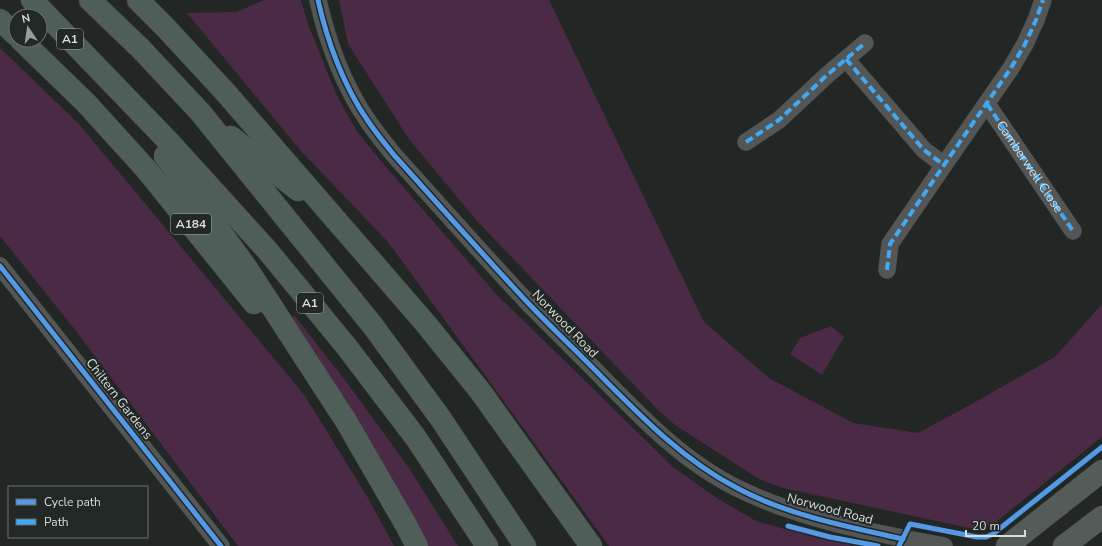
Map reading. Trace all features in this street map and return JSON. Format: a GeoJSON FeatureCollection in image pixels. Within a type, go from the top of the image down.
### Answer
{"type":"FeatureCollection","features":[{"type":"Feature","properties":{"kind":"highway","name":"A1"},"geometry":{"type":"LineString","coordinates":[[32,0],[170,143],[267,250],[346,346],[416,438],[487,546]]}},
{"type":"Feature","properties":{"kind":"highway","name":"A1"},"geometry":{"type":"LineString","coordinates":[[90,0],[141,49],[200,112],[373,326],[441,419],[525,546]]}},
{"type":"Feature","properties":{"kind":"highway"},"geometry":{"type":"LineString","coordinates":[[138,0],[226,93],[340,224]]}},
{"type":"Feature","properties":{"kind":"highway"},"geometry":{"type":"LineString","coordinates":[[0,20],[8,28]]}},
{"type":"Feature","properties":{"kind":"highway","name":"A184"},"geometry":{"type":"LineString","coordinates":[[29,48],[86,103],[145,168],[234,277],[346,421]]}},
{"type":"Feature","properties":{"kind":"highway","name":"A1"},"geometry":{"type":"LineString","coordinates":[[109,79],[246,267],[346,421],[417,546]]}},
{"type":"Feature","properties":{"kind":"highway","name":"A1"},"geometry":{"type":"LineString","coordinates":[[200,112],[340,224],[426,324],[480,391],[591,546]]}},
{"type":"Feature","properties":{"kind":"main road"},"geometry":{"type":"LineString","coordinates":[[1007,546],[1102,471]]}},
{"type":"Feature","properties":{"kind":"main road"},"geometry":{"type":"LineString","coordinates":[[1064,546],[1102,517]]}},
{"type":"Feature","properties":{"kind":"street","name":"Norwood Road"},"geometry":{"type":"LineString","coordinates":[[318,0],[331,44],[353,97],[381,139],[530,305],[669,442],[697,464],[738,489],[791,510],[907,542],[944,546]]}},
{"type":"Feature","properties":{"kind":"street","name":"Camberwell Close"},"geometry":{"type":"LineString","coordinates":[[887,270],[890,244],[1011,68],[1025,44],[1043,0]]}},
{"type":"Feature","properties":{"kind":"street"},"geometry":{"type":"LineString","coordinates":[[746,142],[779,120],[826,76],[865,43]]}},
{"type":"Feature","properties":{"kind":"street"},"geometry":{"type":"LineString","coordinates":[[846,59],[924,150],[944,165]]}},
{"type":"Feature","properties":{"kind":"street","name":"Camberwell Close"},"geometry":{"type":"LineString","coordinates":[[987,104],[1073,231]]}},
{"type":"Feature","properties":{"kind":"street","name":"Chiltern Gardens"},"geometry":{"type":"LineString","coordinates":[[0,266],[221,546]]}},
{"type":"Feature","properties":{"kind":"shaded area"},"geometry":{"type":"Polygon","coordinates":[[[264,0],[301,0],[308,24],[330,79],[339,100],[356,130],[380,160],[497,295],[673,467],[715,497],[756,521],[817,538],[858,546],[609,546],[388,242],[301,151],[187,13],[236,12],[264,0]]]}},
{"type":"Feature","properties":{"kind":"shaded area"},"geometry":{"type":"Polygon","coordinates":[[[339,0],[549,0],[704,322],[769,378],[853,423],[918,433],[1055,357],[1102,304],[1102,437],[992,525],[982,528],[969,528],[783,488],[759,479],[675,425],[660,412],[477,221],[409,139],[348,44],[339,0]]]}},
{"type":"Feature","properties":{"kind":"shaded area"},"geometry":{"type":"Polygon","coordinates":[[[0,48],[79,124],[305,396],[368,498],[394,546],[238,546],[76,331],[0,236],[0,48]]]}},
{"type":"Feature","properties":{"kind":"shaded area"},"geometry":{"type":"Polygon","coordinates":[[[294,315],[348,384],[409,468],[458,546],[425,546],[292,318],[294,315]]]}},
{"type":"Feature","properties":{"kind":"shaded area"},"geometry":{"type":"Polygon","coordinates":[[[831,326],[844,337],[822,375],[790,354],[800,338],[831,326]]]}},
{"type":"Feature","properties":{"kind":"marked path"},"geometry":{"type":"LineString","coordinates":[[887,270],[890,244],[1011,68],[1025,44],[1043,0]]}},
{"type":"Feature","properties":{"kind":"marked path"},"geometry":{"type":"LineString","coordinates":[[746,142],[779,120],[826,76],[865,43]]}},
{"type":"Feature","properties":{"kind":"marked path"},"geometry":{"type":"LineString","coordinates":[[846,59],[924,150],[944,165]]}},
{"type":"Feature","properties":{"kind":"marked path"},"geometry":{"type":"LineString","coordinates":[[987,104],[1073,231]]}},
{"type":"Feature","properties":{"kind":"cycle path"},"geometry":{"type":"LineString","coordinates":[[318,0],[331,47],[344,79],[359,108],[384,143],[529,304],[623,399],[658,432],[677,448],[716,476],[737,488],[776,506],[818,519],[903,539]]}},
{"type":"Feature","properties":{"kind":"cycle path"},"geometry":{"type":"LineString","coordinates":[[0,266],[221,546]]}},
{"type":"Feature","properties":{"kind":"cycle path"},"geometry":{"type":"LineString","coordinates":[[899,546],[910,524],[977,537],[986,537],[993,534],[1102,447]]}},
{"type":"Feature","properties":{"kind":"cycle path"},"geometry":{"type":"LineString","coordinates":[[788,526],[830,537],[878,546]]}}]}
